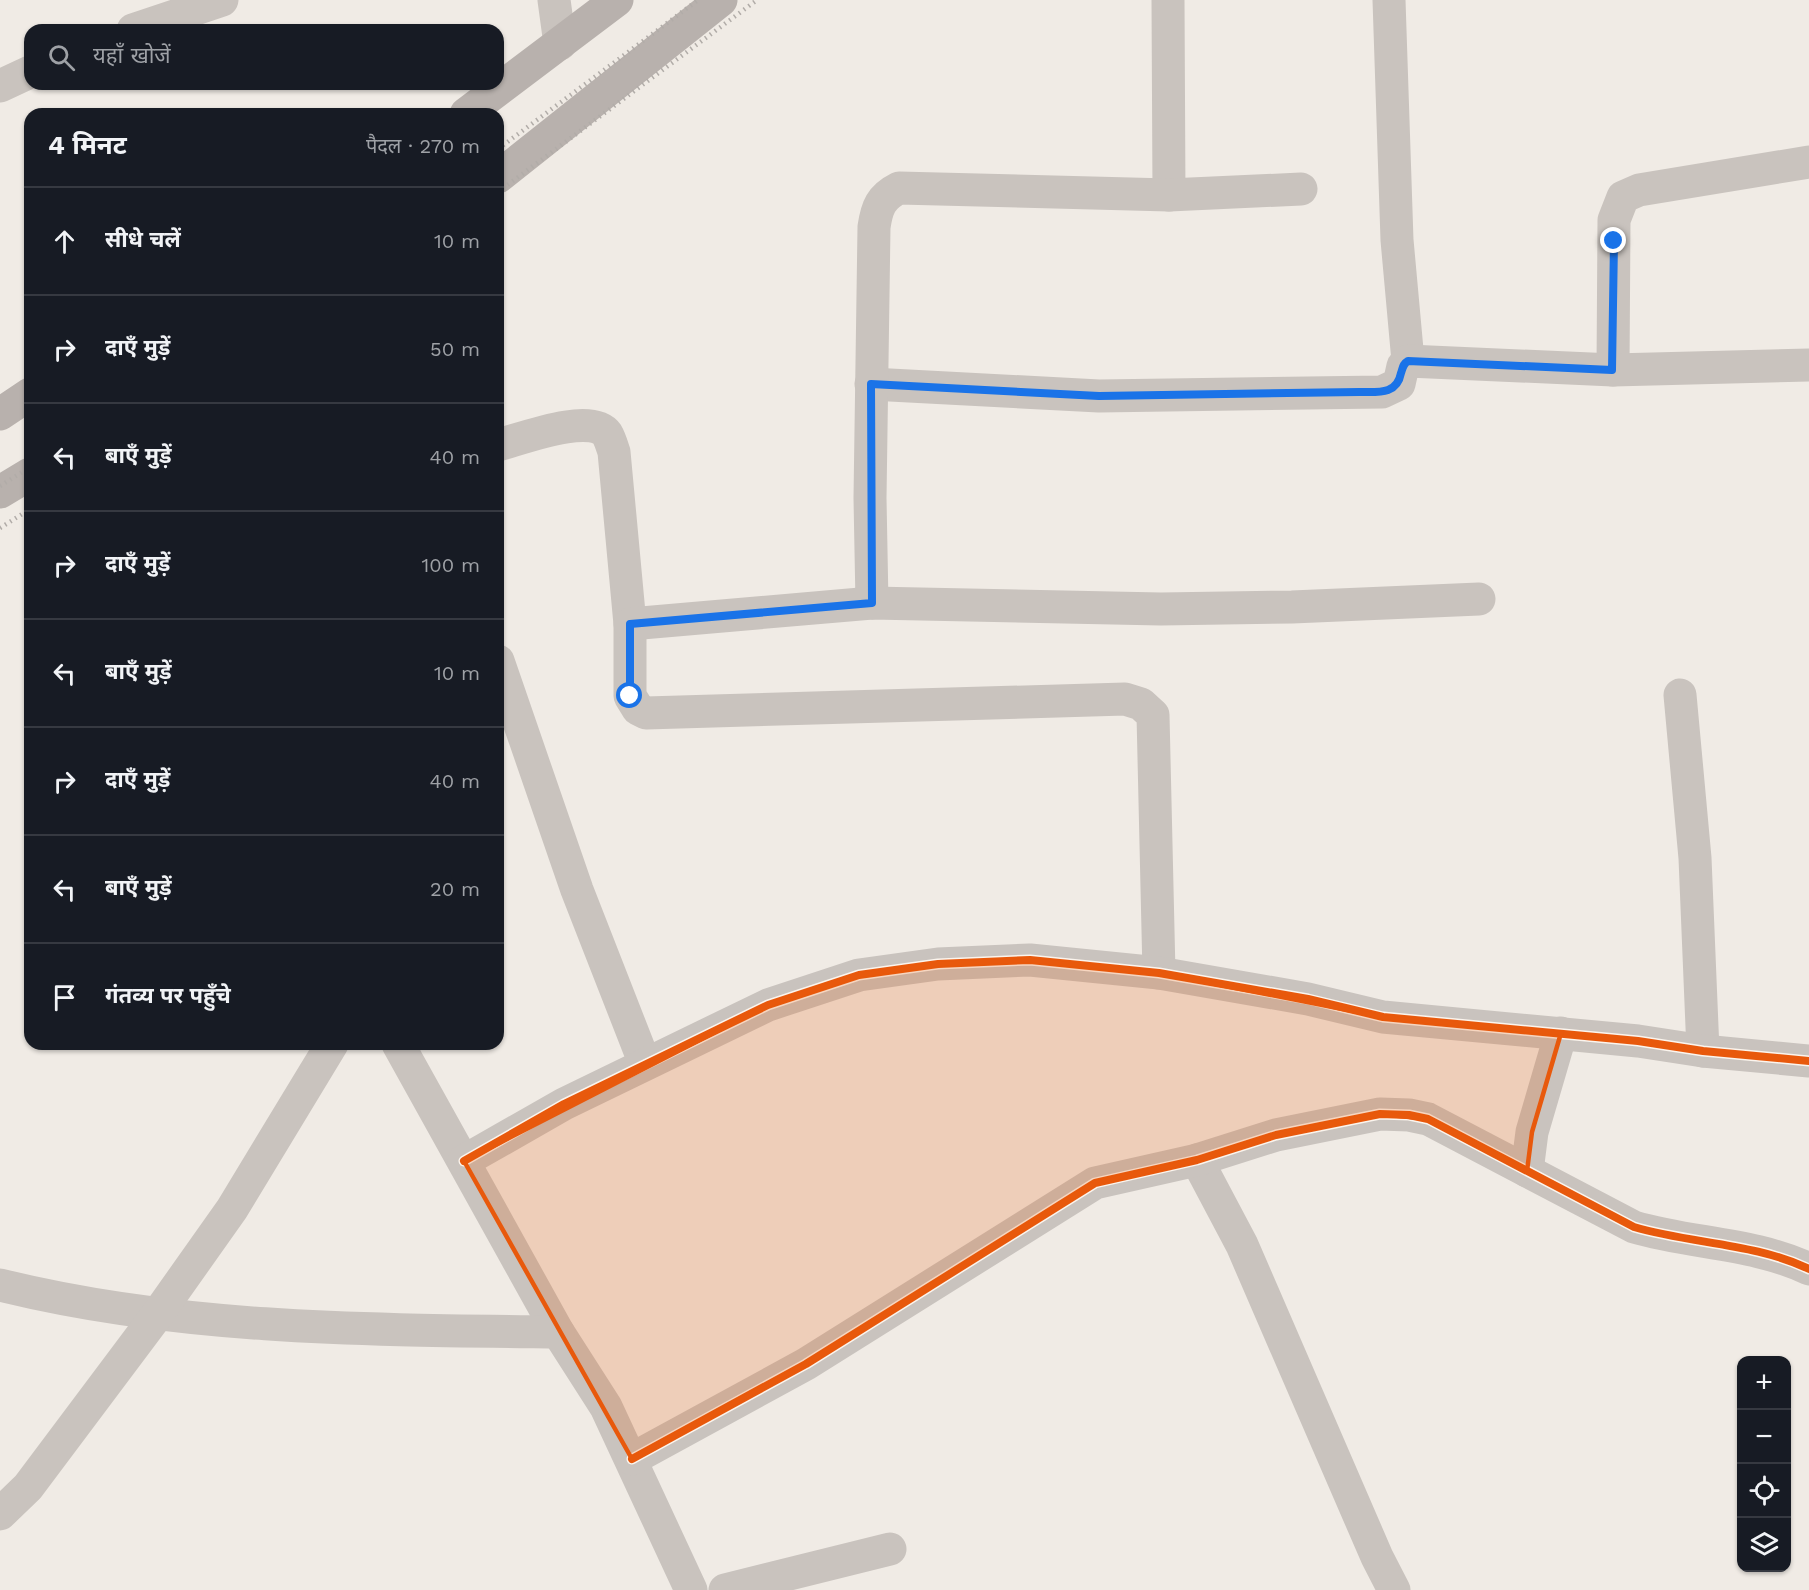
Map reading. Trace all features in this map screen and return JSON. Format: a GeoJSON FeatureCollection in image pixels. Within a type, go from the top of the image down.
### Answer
{"type":"FeatureCollection","features":[{"type":"Feature","properties":{"kind":"main road"},"geometry":{"type":"LineString","coordinates":[[504,86],[617,0]]}},
{"type":"Feature","properties":{"kind":"main road"},"geometry":{"type":"LineString","coordinates":[[504,172],[721,0]]}},
{"type":"Feature","properties":{"kind":"main road"},"geometry":{"type":"LineString","coordinates":[[474,108],[498,90]]}},
{"type":"Feature","properties":{"kind":"main road"},"geometry":{"type":"LineString","coordinates":[[0,414],[24,398]]}},
{"type":"Feature","properties":{"kind":"main road"},"geometry":{"type":"LineString","coordinates":[[0,492],[24,478]]}},
{"type":"Feature","properties":{"kind":"street"},"geometry":{"type":"LineString","coordinates":[[151,24],[222,0]]}},
{"type":"Feature","properties":{"kind":"street"},"geometry":{"type":"LineString","coordinates":[[554,0],[560,44]]}},
{"type":"Feature","properties":{"kind":"street"},"geometry":{"type":"LineString","coordinates":[[1168,0],[1169,195]]}},
{"type":"Feature","properties":{"kind":"street"},"geometry":{"type":"LineString","coordinates":[[1389,0],[1397,240],[1408,361]]}},
{"type":"Feature","properties":{"kind":"street"},"geometry":{"type":"LineString","coordinates":[[0,86],[24,75]]}},
{"type":"Feature","properties":{"kind":"street"},"geometry":{"type":"LineString","coordinates":[[1612,370],[1614,220],[1617,206],[1623,197],[1638,190],[1809,162]]}},
{"type":"Feature","properties":{"kind":"street"},"geometry":{"type":"LineString","coordinates":[[872,603],[871,384],[874,227],[876,211],[882,198],[899,188],[1169,195],[1301,189]]}},
{"type":"Feature","properties":{"kind":"street"},"geometry":{"type":"LineString","coordinates":[[871,384],[1099,396],[1382,392],[1399,384],[1403,366],[1408,361],[1612,370],[1809,364]]}},
{"type":"Feature","properties":{"kind":"street"},"geometry":{"type":"LineString","coordinates":[[504,443],[578,424],[593,425],[606,433],[614,452],[630,624],[630,696],[638,709],[646,713],[1125,699],[1141,704],[1153,715],[1159,973]]}},
{"type":"Feature","properties":{"kind":"street"},"geometry":{"type":"LineString","coordinates":[[630,624],[872,603],[1161,609],[1292,607],[1479,598]]}},
{"type":"Feature","properties":{"kind":"street"},"geometry":{"type":"LineString","coordinates":[[504,678],[577,890],[602,949],[645,1064]]}},
{"type":"Feature","properties":{"kind":"street"},"geometry":{"type":"LineString","coordinates":[[1680,695],[1696,870],[1703,1051]]}},
{"type":"Feature","properties":{"kind":"street"},"geometry":{"type":"LineString","coordinates":[[464,1161],[564,1104],[768,1005],[859,975],[938,964],[1030,960],[1159,973],[1308,999],[1383,1017],[1809,1061]]}},
{"type":"Feature","properties":{"kind":"street"},"geometry":{"type":"LineString","coordinates":[[1527,1171],[1532,1132],[1561,1034]]}},
{"type":"Feature","properties":{"kind":"street"},"geometry":{"type":"LineString","coordinates":[[0,1514],[28,1487],[158,1315],[232,1209],[329,1050]]}},
{"type":"Feature","properties":{"kind":"street"},"geometry":{"type":"LineString","coordinates":[[401,1050],[558,1332],[606,1407],[691,1590]]}},
{"type":"Feature","properties":{"kind":"street"},"geometry":{"type":"LineString","coordinates":[[632,1459],[806,1365],[1095,1183],[1197,1160],[1276,1135],[1380,1114],[1410,1114],[1428,1119],[1635,1227],[1661,1235],[1783,1256],[1809,1269]]}},
{"type":"Feature","properties":{"kind":"street"},"geometry":{"type":"LineString","coordinates":[[1197,1160],[1242,1245],[1377,1557],[1395,1590]]}},
{"type":"Feature","properties":{"kind":"street"},"geometry":{"type":"LineString","coordinates":[[0,1285],[158,1315],[422,1331],[558,1332]]}},
{"type":"Feature","properties":{"kind":"street"},"geometry":{"type":"LineString","coordinates":[[725,1590],[890,1549]]}},
{"type":"Feature","properties":{"kind":"highlighted area"},"geometry":{"type":"Polygon","coordinates":[[[1030,960],[1159,973],[1383,1017],[1561,1033],[1532,1132],[1527,1171],[1428,1119],[1380,1114],[1276,1135],[1197,1160],[1095,1183],[806,1364],[632,1459],[464,1161],[768,1005],[859,975],[938,964],[1030,960]]]}},
{"type":"Feature","properties":{"kind":"railway"},"geometry":{"type":"LineString","coordinates":[[504,145],[698,0]]}},
{"type":"Feature","properties":{"kind":"railway"},"geometry":{"type":"LineString","coordinates":[[504,188],[757,0]]}},
{"type":"Feature","properties":{"kind":"railway"},"geometry":{"type":"LineString","coordinates":[[0,486],[24,471]]}},
{"type":"Feature","properties":{"kind":"railway"},"geometry":{"type":"LineString","coordinates":[[0,528],[24,513]]}},
{"type":"Feature","properties":{"kind":"cycle path"},"geometry":{"type":"LineString","coordinates":[[464,1161],[564,1104],[768,1005],[859,975],[938,964],[1030,960],[1159,973],[1308,999],[1383,1017],[1638,1041],[1703,1051],[1809,1061]]}},
{"type":"Feature","properties":{"kind":"cycle path"},"geometry":{"type":"LineString","coordinates":[[632,1459],[806,1364],[1095,1183],[1197,1160],[1276,1135],[1380,1114],[1409,1115],[1428,1119],[1634,1227],[1767,1254],[1809,1269]]}},
{"type":"Feature","properties":{"kind":"route"},"geometry":{"type":"LineString","coordinates":[[630,696],[630,624],[872,603],[871,384],[1099,396],[1382,392],[1395,388],[1399,384],[1403,366],[1408,361],[1612,370],[1614,241]]}}]}
